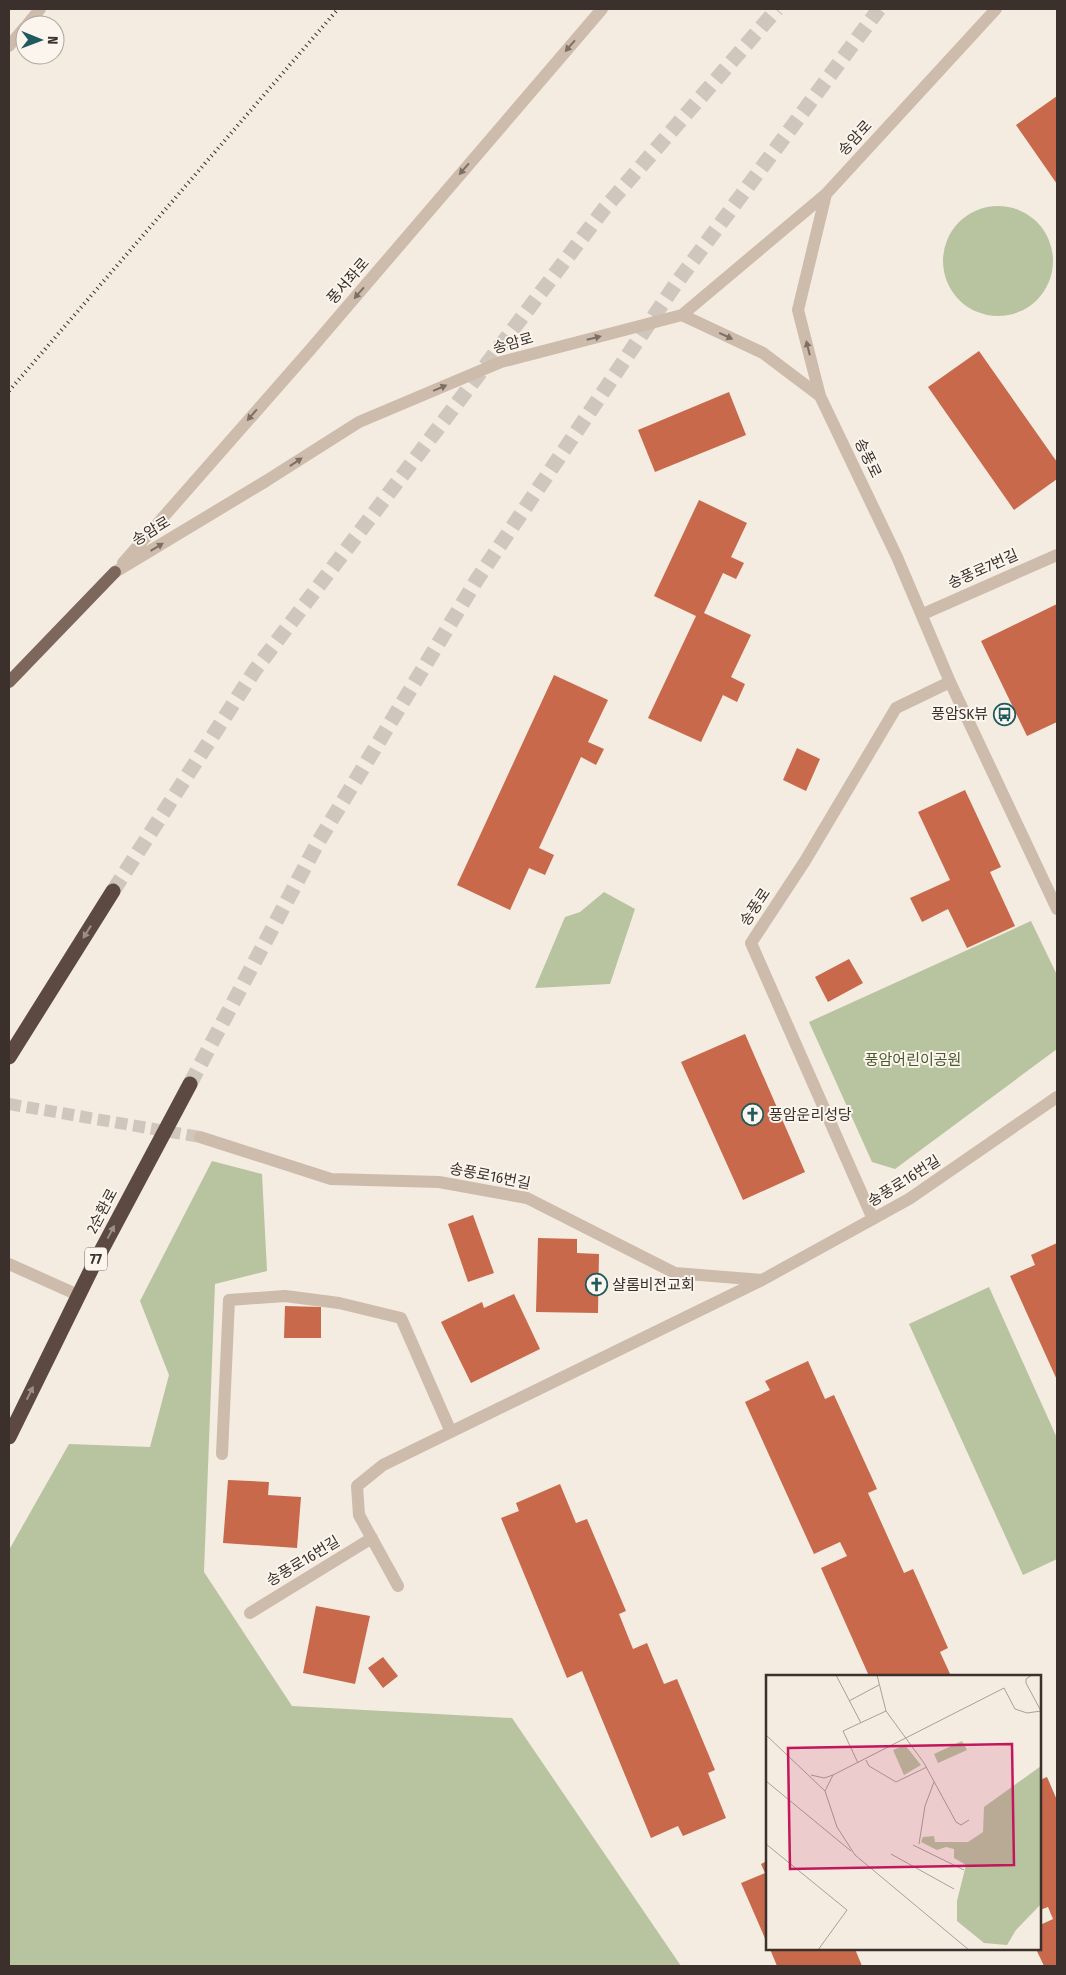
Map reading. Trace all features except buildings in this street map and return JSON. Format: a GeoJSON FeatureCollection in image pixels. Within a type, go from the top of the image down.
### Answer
{"type":"FeatureCollection","features":[{"type":"Feature","properties":{"kind":"highway"},"geometry":{"type":"LineString","coordinates":[[9,1058],[113,891]]}},
{"type":"Feature","properties":{"kind":"highway","name":"2순환로"},"geometry":{"type":"LineString","coordinates":[[9,1436],[78,1295],[190,1084]]}},
{"type":"Feature","properties":{"kind":"main road","name":"송암로"},"geometry":{"type":"LineString","coordinates":[[9,682],[115,572]]}},
{"type":"Feature","properties":{"kind":"street","name":"풍서좌로"},"geometry":{"type":"LineString","coordinates":[[115,572],[316,342],[602,9]]}},
{"type":"Feature","properties":{"kind":"street","name":"송암로"},"geometry":{"type":"LineString","coordinates":[[115,572],[266,482],[359,422],[501,362],[682,316],[826,194],[996,9]]}},
{"type":"Feature","properties":{"kind":"street"},"geometry":{"type":"LineString","coordinates":[[820,396],[798,310],[826,194]]}},
{"type":"Feature","properties":{"kind":"street","name":"송풍로"},"geometry":{"type":"LineString","coordinates":[[682,316],[763,353],[820,396],[923,614],[950,682],[1057,909]]}},
{"type":"Feature","properties":{"kind":"street","name":"송풍로7번길"},"geometry":{"type":"LineString","coordinates":[[923,614],[1057,555]]}},
{"type":"Feature","properties":{"kind":"street","name":"송풍로"},"geometry":{"type":"LineString","coordinates":[[874,1219],[751,943],[806,861],[896,708],[950,682]]}},
{"type":"Feature","properties":{"kind":"street","name":"송풍로16번길"},"geometry":{"type":"LineString","coordinates":[[398,1586],[360,1516],[357,1486],[383,1466],[762,1280],[874,1219],[917,1194],[1057,1097]]}},
{"type":"Feature","properties":{"kind":"street","name":"송풍로16번길"},"geometry":{"type":"LineString","coordinates":[[200,1137],[332,1179],[439,1182],[528,1198],[675,1274],[762,1280]]}},
{"type":"Feature","properties":{"kind":"street"},"geometry":{"type":"LineString","coordinates":[[9,1264],[78,1295]]}},
{"type":"Feature","properties":{"kind":"street"},"geometry":{"type":"LineString","coordinates":[[222,1454],[229,1300],[285,1296],[339,1303],[401,1318],[451,1432]]}},
{"type":"Feature","properties":{"kind":"street","name":"송풍로16번길"},"geometry":{"type":"LineString","coordinates":[[250,1612],[372,1538]]}},
{"type":"Feature","properties":{"kind":"green space"},"geometry":{"type":"Polygon","coordinates":[[[998,206],[1019,210],[1037,222],[1049,240],[1053,261],[1049,282],[1037,300],[1019,312],[998,316],[977,312],[959,300],[947,282],[943,261],[947,240],[959,222],[977,210],[998,206]]]}},
{"type":"Feature","properties":{"kind":"green space"},"geometry":{"type":"Polygon","coordinates":[[[604,892],[635,909],[610,984],[535,988],[565,917],[580,912],[604,892]]]}},
{"type":"Feature","properties":{"kind":"green space","name":"풍암어린이공원"},"geometry":{"type":"Polygon","coordinates":[[[1031,921],[1057,975],[1057,1049],[895,1169],[872,1162],[809,1022],[1031,921]]]}},
{"type":"Feature","properties":{"kind":"green space"},"geometry":{"type":"Polygon","coordinates":[[[212,1161],[262,1174],[267,1271],[215,1284],[204,1572],[292,1706],[512,1718],[681,1966],[9,1966],[9,1550],[69,1444],[150,1447],[169,1375],[140,1301],[212,1161]]]}},
{"type":"Feature","properties":{"kind":"green space"},"geometry":{"type":"Polygon","coordinates":[[[989,1287],[1057,1438],[1057,1559],[1023,1575],[909,1324],[989,1287]]]}},
{"type":"Feature","properties":{"kind":"tunnel"},"geometry":{"type":"LineString","coordinates":[[113,891],[255,670],[604,209],[777,9]]}},
{"type":"Feature","properties":{"kind":"tunnel"},"geometry":{"type":"LineString","coordinates":[[190,1084],[317,844],[476,581],[675,285],[879,9]]}},
{"type":"Feature","properties":{"kind":"tunnel"},"geometry":{"type":"LineString","coordinates":[[9,1104],[200,1137]]}},
{"type":"Feature","properties":{"kind":"railway"},"geometry":{"type":"LineString","coordinates":[[9,391],[338,9]]}},
{"type":"Feature","properties":{"kind":"place","name":"풍암SK뷰"},"geometry":{"type":"Point","coordinates":[1004,714]}},
{"type":"Feature","properties":{"kind":"place","name":"풍암운리성당"},"geometry":{"type":"Point","coordinates":[753,1115]}},
{"type":"Feature","properties":{"kind":"place","name":"샬롬비전교회"},"geometry":{"type":"Point","coordinates":[596,1285]}}]}
